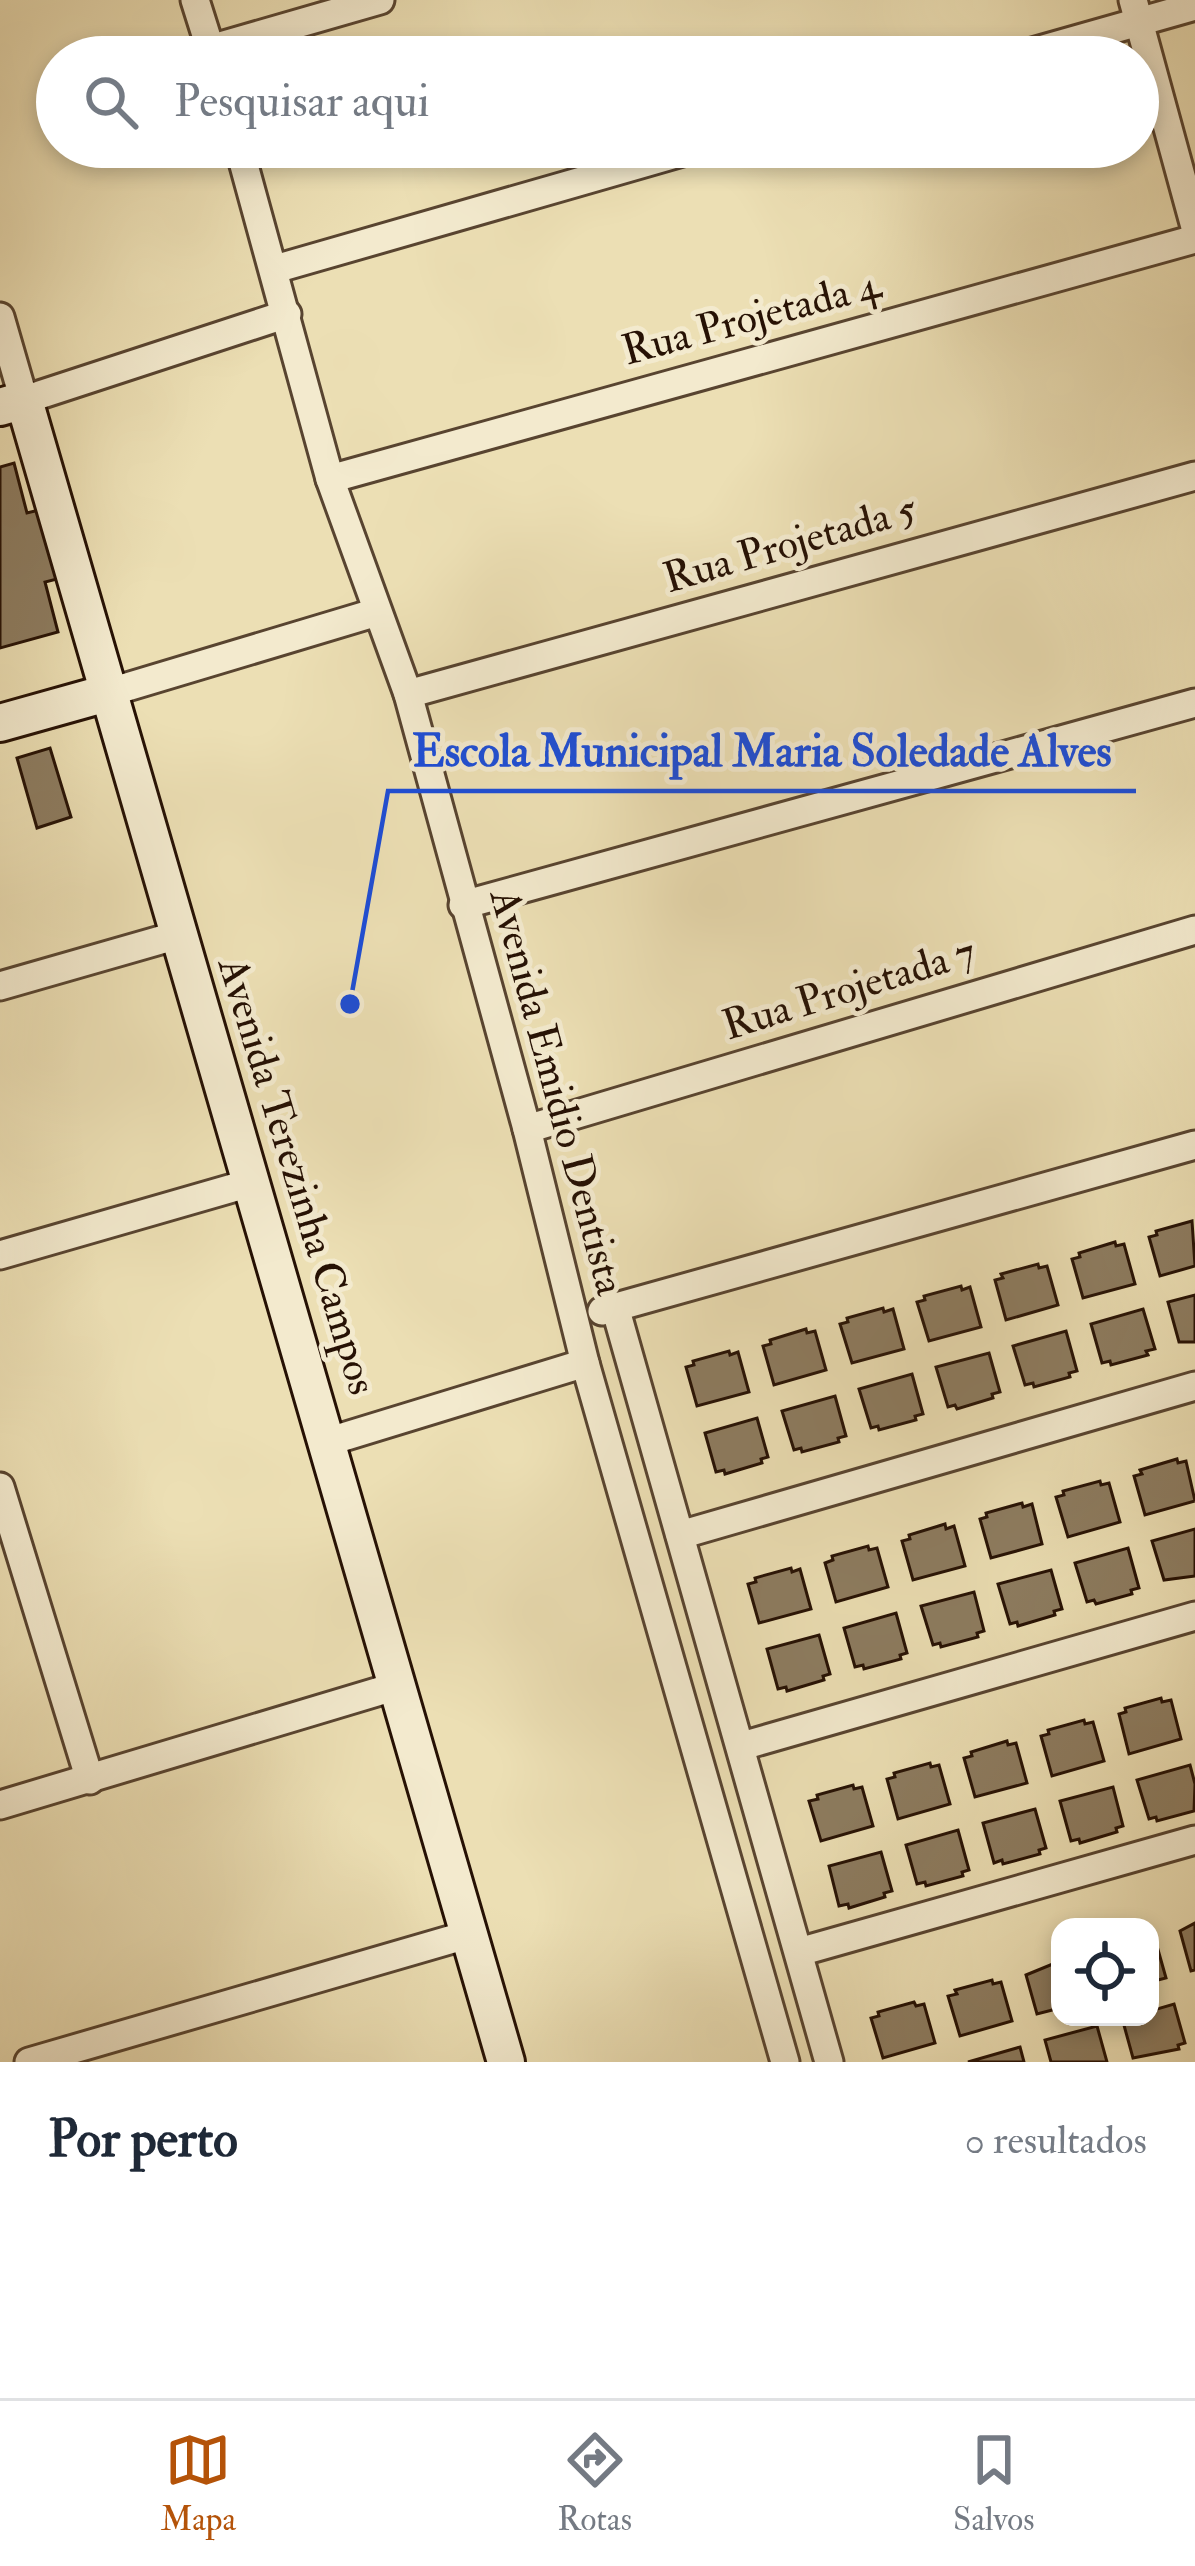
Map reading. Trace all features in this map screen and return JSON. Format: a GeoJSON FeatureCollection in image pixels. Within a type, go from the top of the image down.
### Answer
{"type":"FeatureCollection","features":[{"type":"Feature","properties":{"kind":"street"},"geometry":{"type":"LineString","coordinates":[[195,0],[207,36]]}},
{"type":"Feature","properties":{"kind":"street"},"geometry":{"type":"LineString","coordinates":[[266,36],[380,0]]}},
{"type":"Feature","properties":{"kind":"street"},"geometry":{"type":"LineString","coordinates":[[1070,36],[1136,11],[1195,6]]}},
{"type":"Feature","properties":{"kind":"street"},"geometry":{"type":"LineString","coordinates":[[1159,95],[1195,227]]}},
{"type":"Feature","properties":{"kind":"street","name":"Avenida Emidio Dentista"},"geometry":{"type":"LineString","coordinates":[[245,168],[329,478],[408,694],[527,1129],[585,1363],[785,2062]]}},
{"type":"Feature","properties":{"kind":"street"},"geometry":{"type":"LineString","coordinates":[[275,269],[627,168]]}},
{"type":"Feature","properties":{"kind":"street","name":"Rua Projetada 4"},"geometry":{"type":"LineString","coordinates":[[329,478],[1195,239]]}},
{"type":"Feature","properties":{"kind":"street"},"geometry":{"type":"LineString","coordinates":[[12,403],[287,314]]}},
{"type":"Feature","properties":{"kind":"street","name":"Avenida Terezinha Campos"},"geometry":{"type":"LineString","coordinates":[[0,317],[12,403],[107,693],[329,1441],[506,2062]]}},
{"type":"Feature","properties":{"kind":"street","name":"Rua Projetada 5"},"geometry":{"type":"LineString","coordinates":[[408,694],[1195,476]]}},
{"type":"Feature","properties":{"kind":"street"},"geometry":{"type":"LineString","coordinates":[[0,723],[376,612]]}},
{"type":"Feature","properties":{"kind":"street"},"geometry":{"type":"LineString","coordinates":[[463,904],[1195,704]]}},
{"type":"Feature","properties":{"kind":"street","name":"Rua Projetada 7"},"geometry":{"type":"LineString","coordinates":[[527,1129],[1195,930]]}},
{"type":"Feature","properties":{"kind":"street"},"geometry":{"type":"LineString","coordinates":[[0,986],[178,935]]}},
{"type":"Feature","properties":{"kind":"street"},"geometry":{"type":"LineString","coordinates":[[575,1318],[1195,1145]]}},
{"type":"Feature","properties":{"kind":"street"},"geometry":{"type":"LineString","coordinates":[[0,1256],[250,1183]]}},
{"type":"Feature","properties":{"kind":"street","name":"Avenida Emidio Dentista"},"geometry":{"type":"LineString","coordinates":[[615,1307],[830,2062]]}},
{"type":"Feature","properties":{"kind":"street"},"geometry":{"type":"LineString","coordinates":[[329,1441],[585,1363]]}},
{"type":"Feature","properties":{"kind":"street"},"geometry":{"type":"LineString","coordinates":[[680,1535],[1195,1386]]}},
{"type":"Feature","properties":{"kind":"street"},"geometry":{"type":"LineString","coordinates":[[0,1487],[5,1526],[90,1780]]}},
{"type":"Feature","properties":{"kind":"street"},"geometry":{"type":"LineString","coordinates":[[742,1746],[1195,1616]]}},
{"type":"Feature","properties":{"kind":"street"},"geometry":{"type":"LineString","coordinates":[[0,1805],[400,1685]]}},
{"type":"Feature","properties":{"kind":"street"},"geometry":{"type":"LineString","coordinates":[[799,1952],[1195,1840]]}},
{"type":"Feature","properties":{"kind":"street"},"geometry":{"type":"LineString","coordinates":[[29,2062],[470,1934]]}},
{"type":"Feature","properties":{"kind":"building"},"geometry":{"type":"Polygon","coordinates":[[[14,463],[27,513],[43,509],[61,578],[45,582],[58,632],[0,648],[0,467],[14,463]]]}},
{"type":"Feature","properties":{"kind":"building"},"geometry":{"type":"Polygon","coordinates":[[[50,748],[71,817],[37,828],[17,758],[50,748]]]}},
{"type":"Feature","properties":{"kind":"building"},"geometry":{"type":"Polygon","coordinates":[[[1192,1221],[1195,1266],[1160,1276],[1149,1237],[1192,1221]]]}},
{"type":"Feature","properties":{"kind":"building"},"geometry":{"type":"Polygon","coordinates":[[[1115,1242],[1116,1246],[1124,1244],[1135,1284],[1083,1298],[1072,1259],[1115,1242]]]}},
{"type":"Feature","properties":{"kind":"building"},"geometry":{"type":"Polygon","coordinates":[[[1038,1264],[1039,1268],[1047,1266],[1058,1305],[1006,1320],[995,1280],[1038,1264]]]}},
{"type":"Feature","properties":{"kind":"building"},"geometry":{"type":"Polygon","coordinates":[[[961,1286],[962,1290],[970,1287],[981,1327],[929,1341],[917,1302],[961,1286]]]}},
{"type":"Feature","properties":{"kind":"building"},"geometry":{"type":"Polygon","coordinates":[[[1195,1295],[1195,1342],[1179,1342],[1168,1302],[1195,1295]]]}},
{"type":"Feature","properties":{"kind":"building"},"geometry":{"type":"Polygon","coordinates":[[[883,1308],[884,1312],[893,1309],[904,1349],[852,1363],[840,1324],[883,1308]]]}},
{"type":"Feature","properties":{"kind":"building"},"geometry":{"type":"Polygon","coordinates":[[[1143,1309],[1155,1349],[1111,1365],[1110,1361],[1102,1363],[1091,1324],[1143,1309]]]}},
{"type":"Feature","properties":{"kind":"building"},"geometry":{"type":"Polygon","coordinates":[[[806,1329],[807,1333],[815,1331],[826,1370],[774,1385],[763,1346],[806,1329]]]}},
{"type":"Feature","properties":{"kind":"building"},"geometry":{"type":"Polygon","coordinates":[[[1066,1331],[1077,1371],[1034,1387],[1033,1383],[1025,1385],[1013,1346],[1066,1331]]]}},
{"type":"Feature","properties":{"kind":"building"},"geometry":{"type":"Polygon","coordinates":[[[729,1351],[730,1355],[738,1352],[749,1392],[697,1406],[686,1367],[729,1351]]]}},
{"type":"Feature","properties":{"kind":"building"},"geometry":{"type":"Polygon","coordinates":[[[989,1353],[1000,1392],[957,1409],[948,1407],[936,1367],[989,1353]]]}},
{"type":"Feature","properties":{"kind":"building"},"geometry":{"type":"Polygon","coordinates":[[[912,1374],[923,1414],[879,1430],[878,1426],[871,1428],[859,1389],[912,1374]]]}},
{"type":"Feature","properties":{"kind":"building"},"geometry":{"type":"Polygon","coordinates":[[[835,1396],[846,1436],[802,1452],[801,1448],[794,1450],[782,1411],[835,1396]]]}},
{"type":"Feature","properties":{"kind":"building"},"geometry":{"type":"Polygon","coordinates":[[[757,1418],[768,1457],[725,1474],[724,1470],[716,1472],[705,1433],[757,1418]]]}},
{"type":"Feature","properties":{"kind":"building"},"geometry":{"type":"Polygon","coordinates":[[[1177,1459],[1178,1463],[1186,1461],[1195,1501],[1145,1515],[1134,1476],[1177,1459]]]}},
{"type":"Feature","properties":{"kind":"building"},"geometry":{"type":"Polygon","coordinates":[[[1100,1481],[1101,1485],[1109,1483],[1120,1522],[1068,1537],[1056,1497],[1100,1481]]]}},
{"type":"Feature","properties":{"kind":"building"},"geometry":{"type":"Polygon","coordinates":[[[1022,1503],[1023,1507],[1032,1504],[1042,1544],[991,1558],[980,1519],[1022,1503]]]}},
{"type":"Feature","properties":{"kind":"building"},"geometry":{"type":"Polygon","coordinates":[[[945,1524],[946,1529],[954,1526],[965,1566],[913,1580],[902,1541],[945,1524]]]}},
{"type":"Feature","properties":{"kind":"building"},"geometry":{"type":"Polygon","coordinates":[[[1195,1529],[1195,1576],[1164,1580],[1152,1541],[1195,1529]]]}},
{"type":"Feature","properties":{"kind":"building"},"geometry":{"type":"Polygon","coordinates":[[[868,1546],[869,1550],[877,1548],[888,1587],[836,1602],[825,1563],[832,1556],[868,1546]]]}},
{"type":"Feature","properties":{"kind":"building"},"geometry":{"type":"Polygon","coordinates":[[[1128,1548],[1139,1588],[1096,1604],[1087,1602],[1075,1563],[1128,1548]]]}},
{"type":"Feature","properties":{"kind":"building"},"geometry":{"type":"Polygon","coordinates":[[[791,1568],[792,1572],[800,1569],[811,1609],[759,1623],[748,1584],[791,1568]]]}},
{"type":"Feature","properties":{"kind":"building"},"geometry":{"type":"Polygon","coordinates":[[[1051,1570],[1062,1609],[1018,1626],[1017,1622],[1010,1624],[998,1584],[1051,1570]]]}},
{"type":"Feature","properties":{"kind":"building"},"geometry":{"type":"Polygon","coordinates":[[[974,1592],[984,1631],[978,1637],[933,1645],[921,1606],[974,1592]]]}},
{"type":"Feature","properties":{"kind":"building"},"geometry":{"type":"Polygon","coordinates":[[[896,1613],[907,1653],[864,1669],[863,1665],[855,1667],[844,1628],[896,1613]]]}},
{"type":"Feature","properties":{"kind":"building"},"geometry":{"type":"Polygon","coordinates":[[[819,1635],[830,1674],[787,1691],[786,1687],[778,1689],[767,1649],[819,1635]]]}},
{"type":"Feature","properties":{"kind":"building"},"geometry":{"type":"Polygon","coordinates":[[[1161,1698],[1162,1702],[1171,1700],[1181,1739],[1129,1754],[1119,1714],[1161,1698]]]}},
{"type":"Feature","properties":{"kind":"building"},"geometry":{"type":"Polygon","coordinates":[[[1084,1720],[1085,1724],[1093,1722],[1104,1761],[1052,1776],[1041,1736],[1084,1720]]]}},
{"type":"Feature","properties":{"kind":"building"},"geometry":{"type":"Polygon","coordinates":[[[1007,1741],[1008,1745],[1016,1743],[1027,1783],[975,1797],[964,1758],[1007,1741]]]}},
{"type":"Feature","properties":{"kind":"building"},"geometry":{"type":"Polygon","coordinates":[[[930,1763],[931,1767],[939,1765],[950,1804],[898,1819],[887,1779],[930,1763]]]}},
{"type":"Feature","properties":{"kind":"building"},"geometry":{"type":"Polygon","coordinates":[[[1190,1765],[1194,1811],[1149,1819],[1137,1780],[1190,1765]]]}},
{"type":"Feature","properties":{"kind":"building"},"geometry":{"type":"Polygon","coordinates":[[[853,1785],[854,1789],[862,1787],[873,1826],[821,1841],[809,1801],[853,1785]]]}},
{"type":"Feature","properties":{"kind":"building"},"geometry":{"type":"Polygon","coordinates":[[[1113,1787],[1123,1826],[1080,1843],[1079,1839],[1071,1841],[1060,1801],[1113,1787]]]}},
{"type":"Feature","properties":{"kind":"building"},"geometry":{"type":"Polygon","coordinates":[[[1035,1809],[1046,1848],[1040,1854],[994,1863],[983,1823],[1035,1809]]]}},
{"type":"Feature","properties":{"kind":"building"},"geometry":{"type":"Polygon","coordinates":[[[958,1830],[969,1870],[926,1886],[925,1882],[917,1884],[906,1845],[958,1830]]]}},
{"type":"Feature","properties":{"kind":"building"},"geometry":{"type":"Polygon","coordinates":[[[881,1852],[892,1891],[849,1908],[848,1904],[839,1906],[829,1866],[881,1852]]]}},
{"type":"Feature","properties":{"kind":"building"},"geometry":{"type":"Polygon","coordinates":[[[1195,1923],[1195,1970],[1191,1971],[1180,1931],[1195,1923]]]}},
{"type":"Feature","properties":{"kind":"building"},"geometry":{"type":"Polygon","coordinates":[[[1159,1953],[1166,1978],[1159,1980],[1159,1953]]]}},
{"type":"Feature","properties":{"kind":"building"},"geometry":{"type":"Polygon","coordinates":[[[1051,1965],[1051,2010],[1037,2014],[1026,1975],[1051,1965]]]}},
{"type":"Feature","properties":{"kind":"building"},"geometry":{"type":"Polygon","coordinates":[[[992,1980],[993,1984],[1001,1982],[1012,2021],[960,2036],[948,1996],[992,1980]]]}},
{"type":"Feature","properties":{"kind":"building"},"geometry":{"type":"Polygon","coordinates":[[[914,2002],[924,2004],[935,2043],[883,2058],[871,2018],[914,2002]]]}},
{"type":"Feature","properties":{"kind":"building"},"geometry":{"type":"Polygon","coordinates":[[[1174,2004],[1185,2043],[1179,2049],[1133,2058],[1124,2026],[1159,2026],[1159,2008],[1174,2004]]]}},
{"type":"Feature","properties":{"kind":"building"},"geometry":{"type":"Polygon","coordinates":[[[1097,2026],[1107,2062],[1051,2062],[1045,2040],[1097,2026]]]}},
{"type":"Feature","properties":{"kind":"building"},"geometry":{"type":"Polygon","coordinates":[[[1020,2047],[1024,2062],[968,2062],[1020,2047]]]}},
{"type":"Feature","properties":{"kind":"place","name":"Escola Municipal Maria Soledade Alves"},"geometry":{"type":"Point","coordinates":[350,1004]}}]}
